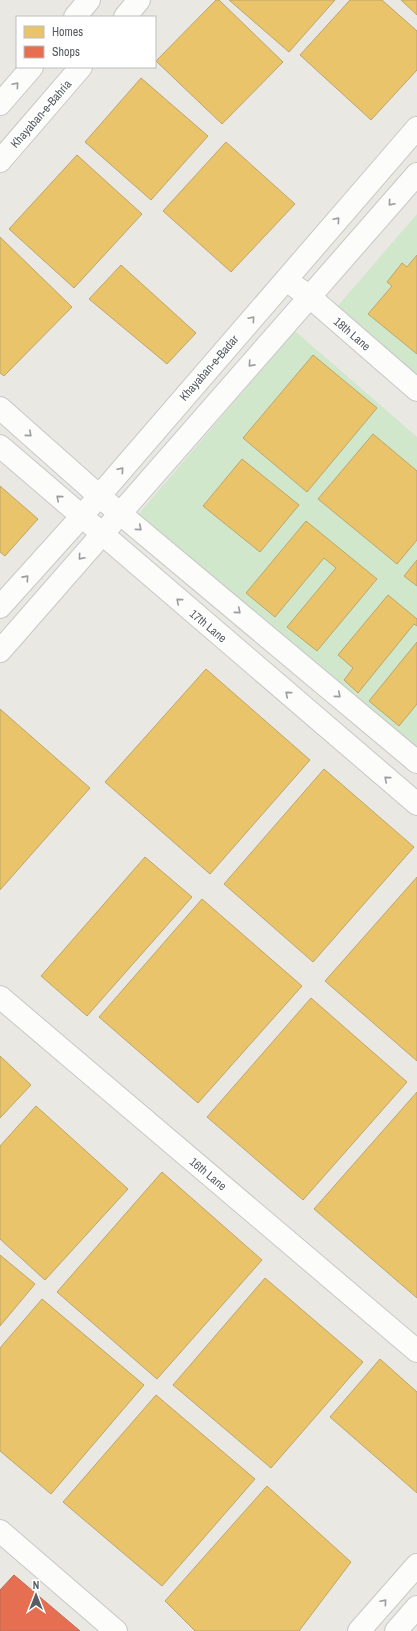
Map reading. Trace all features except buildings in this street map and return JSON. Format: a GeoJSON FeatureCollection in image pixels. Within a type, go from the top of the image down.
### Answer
{"type":"FeatureCollection","features":[{"type":"Feature","properties":{"kind":"street"},"geometry":{"type":"LineString","coordinates":[[76,16],[89,0]]}},
{"type":"Feature","properties":{"kind":"street"},"geometry":{"type":"LineString","coordinates":[[125,16],[139,0]]}},
{"type":"Feature","properties":{"kind":"street"},"geometry":{"type":"LineString","coordinates":[[0,104],[31,68]]}},
{"type":"Feature","properties":{"kind":"street","name":"Khayaban-e-Bahria"},"geometry":{"type":"LineString","coordinates":[[0,161],[80,68]]}},
{"type":"Feature","properties":{"kind":"street","name":"Khayaban-e-Badar"},"geometry":{"type":"LineString","coordinates":[[0,607],[80,517],[417,128]]}},
{"type":"Feature","properties":{"kind":"street"},"geometry":{"type":"LineString","coordinates":[[0,651],[417,174]]}},
{"type":"Feature","properties":{"kind":"street","name":"18th Lane"},"geometry":{"type":"LineString","coordinates":[[286,280],[310,297],[417,390]]}},
{"type":"Feature","properties":{"kind":"street"},"geometry":{"type":"LineString","coordinates":[[0,408],[98,495],[417,762]]}},
{"type":"Feature","properties":{"kind":"street","name":"17th Lane"},"geometry":{"type":"LineString","coordinates":[[0,446],[80,517],[417,804]]}},
{"type":"Feature","properties":{"kind":"street","name":"16th Lane"},"geometry":{"type":"LineString","coordinates":[[0,997],[417,1350]]}},
{"type":"Feature","properties":{"kind":"street"},"geometry":{"type":"LineString","coordinates":[[0,1531],[116,1631]]}},
{"type":"Feature","properties":{"kind":"street"},"geometry":{"type":"LineString","coordinates":[[359,1631],[417,1565]]}},
{"type":"Feature","properties":{"kind":"street"},"geometry":{"type":"LineString","coordinates":[[396,1631],[417,1607]]}},
{"type":"Feature","properties":{"kind":"green space"},"geometry":{"type":"Polygon","coordinates":[[[417,214],[417,381],[336,308],[417,214]]]}},
{"type":"Feature","properties":{"kind":"green space"},"geometry":{"type":"Polygon","coordinates":[[[295,331],[417,437],[417,770],[136,517],[295,331]]]}}]}
